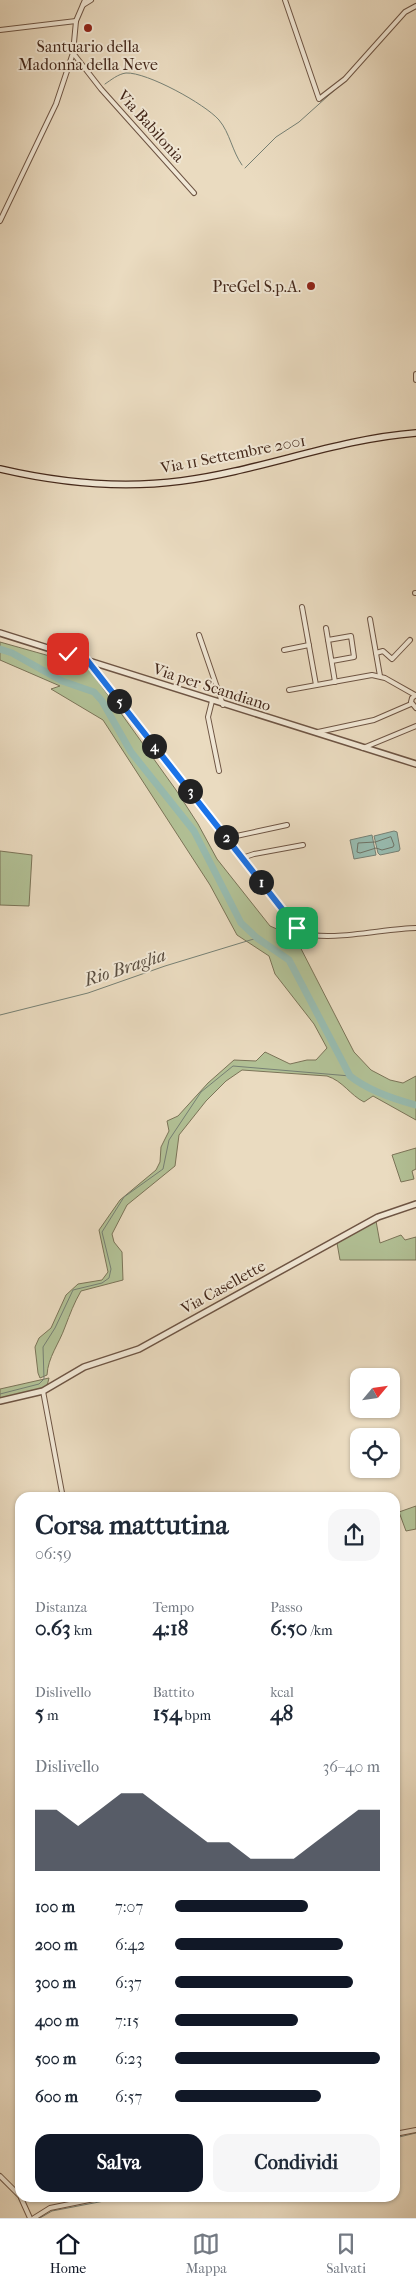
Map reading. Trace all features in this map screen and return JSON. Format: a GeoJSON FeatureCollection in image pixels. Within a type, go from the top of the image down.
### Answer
{"type":"FeatureCollection","features":[{"type":"Feature","properties":{"kind":"main road","name":"Via 11 Settembre 2001"},"geometry":{"type":"LineString","coordinates":[[0,469],[35,477],[75,482],[151,484],[204,477],[352,443],[414,432]]}},
{"type":"Feature","properties":{"kind":"street"},"geometry":{"type":"LineString","coordinates":[[0,221],[56,104],[73,52],[76,21],[84,2],[91,0]]}},
{"type":"Feature","properties":{"kind":"street"},"geometry":{"type":"LineString","coordinates":[[285,0],[319,99],[345,79],[405,12],[416,6]]}},
{"type":"Feature","properties":{"kind":"street"},"geometry":{"type":"LineString","coordinates":[[0,30],[76,21]]}},
{"type":"Feature","properties":{"kind":"street","name":"Via Babilonia"},"geometry":{"type":"LineString","coordinates":[[73,52],[101,89],[194,192]]}},
{"type":"Feature","properties":{"kind":"street"},"geometry":{"type":"LineString","coordinates":[[416,374],[416,380]]}},
{"type":"Feature","properties":{"kind":"street"},"geometry":{"type":"LineString","coordinates":[[302,607],[316,686]]}},
{"type":"Feature","properties":{"kind":"street"},"geometry":{"type":"LineString","coordinates":[[370,619],[380,676]]}},
{"type":"Feature","properties":{"kind":"street"},"geometry":{"type":"LineString","coordinates":[[326,628],[336,682]]}},
{"type":"Feature","properties":{"kind":"street","name":"Via per Scandiano"},"geometry":{"type":"LineString","coordinates":[[0,632],[212,701],[416,764]]}},
{"type":"Feature","properties":{"kind":"street"},"geometry":{"type":"LineString","coordinates":[[199,635],[224,704]]}},
{"type":"Feature","properties":{"kind":"street"},"geometry":{"type":"LineString","coordinates":[[328,640],[350,636],[354,657],[332,661]]}},
{"type":"Feature","properties":{"kind":"street"},"geometry":{"type":"LineString","coordinates":[[376,652],[383,651],[392,659],[410,640]]}},
{"type":"Feature","properties":{"kind":"street"},"geometry":{"type":"LineString","coordinates":[[284,650],[309,645]]}},
{"type":"Feature","properties":{"kind":"street"},"geometry":{"type":"LineString","coordinates":[[87,660],[297,928],[306,934],[331,935],[416,928]]}},
{"type":"Feature","properties":{"kind":"street"},"geometry":{"type":"LineString","coordinates":[[289,690],[372,675],[380,676],[400,685],[415,695],[411,700],[416,708]]}},
{"type":"Feature","properties":{"kind":"street"},"geometry":{"type":"LineString","coordinates":[[212,701],[208,717],[219,771]]}},
{"type":"Feature","properties":{"kind":"street"},"geometry":{"type":"LineString","coordinates":[[316,733],[374,720],[412,704]]}},
{"type":"Feature","properties":{"kind":"street"},"geometry":{"type":"LineString","coordinates":[[363,748],[416,726]]}},
{"type":"Feature","properties":{"kind":"street"},"geometry":{"type":"LineString","coordinates":[[338,729],[338,740]]}},
{"type":"Feature","properties":{"kind":"street"},"geometry":{"type":"LineString","coordinates":[[227,838],[287,825]]}},
{"type":"Feature","properties":{"kind":"street"},"geometry":{"type":"LineString","coordinates":[[242,858],[303,844]]}},
{"type":"Feature","properties":{"kind":"street","name":"Via Casellette"},"geometry":{"type":"LineString","coordinates":[[0,1401],[43,1391],[84,1367],[120,1357],[378,1217],[416,1204]]}},
{"type":"Feature","properties":{"kind":"street"},"geometry":{"type":"LineString","coordinates":[[43,1391],[62,1492]]}},
{"type":"Feature","properties":{"kind":"street"},"geometry":{"type":"LineString","coordinates":[[400,2133],[416,2130]]}},
{"type":"Feature","properties":{"kind":"street"},"geometry":{"type":"LineString","coordinates":[[0,2176],[15,2191]]}},
{"type":"Feature","properties":{"kind":"street"},"geometry":{"type":"LineString","coordinates":[[23,2202],[30,2218]]}},
{"type":"Feature","properties":{"kind":"street"},"geometry":{"type":"LineString","coordinates":[[34,2218],[50,2208],[79,2202]]}},
{"type":"Feature","properties":{"kind":"green space"},"geometry":{"type":"Polygon","coordinates":[[[0,642],[78,664],[90,670],[176,790],[198,824],[217,859],[270,926],[295,937],[354,1052],[371,1070],[390,1080],[403,1083],[416,1076],[416,1120],[373,1096],[364,1102],[338,1081],[327,1076],[242,1070],[226,1081],[206,1101],[179,1135],[175,1166],[127,1205],[112,1234],[114,1242],[122,1252],[123,1280],[81,1291],[52,1356],[47,1375],[40,1378],[35,1347],[39,1338],[51,1328],[66,1295],[78,1284],[102,1280],[108,1272],[99,1230],[120,1200],[156,1170],[160,1162],[161,1147],[169,1131],[167,1121],[178,1116],[208,1083],[234,1060],[256,1061],[265,1052],[290,1064],[316,1060],[327,1048],[314,1024],[275,974],[269,956],[237,935],[210,885],[103,720],[51,689],[60,686],[0,660],[0,642]]]}},
{"type":"Feature","properties":{"kind":"green space"},"geometry":{"type":"Polygon","coordinates":[[[0,851],[32,855],[29,906],[0,905],[0,851]]]}},
{"type":"Feature","properties":{"kind":"green space"},"geometry":{"type":"Polygon","coordinates":[[[416,1148],[416,1169],[412,1171],[414,1179],[401,1182],[392,1155],[416,1148]]]}},
{"type":"Feature","properties":{"kind":"green space"},"geometry":{"type":"Polygon","coordinates":[[[376,1221],[380,1243],[401,1235],[405,1240],[416,1237],[416,1260],[340,1260],[337,1243],[376,1221]]]}},
{"type":"Feature","properties":{"kind":"green space"},"geometry":{"type":"Polygon","coordinates":[[[49,1378],[47,1386],[35,1391],[0,1398],[0,1389],[49,1378]]]}},
{"type":"Feature","properties":{"kind":"green space"},"geometry":{"type":"Polygon","coordinates":[[[416,1506],[416,1529],[406,1531],[400,1512],[416,1506]]]}},
{"type":"Feature","properties":{"kind":"water"},"geometry":{"type":"Polygon","coordinates":[[[397,832],[399,851],[380,855],[374,836],[397,832]]]}},
{"type":"Feature","properties":{"kind":"water"},"geometry":{"type":"Polygon","coordinates":[[[372,835],[376,855],[354,859],[350,840],[372,835]]]}},
{"type":"Feature","properties":{"kind":"waterway"},"geometry":{"type":"LineString","coordinates":[[350,76],[386,36]]}},
{"type":"Feature","properties":{"kind":"waterway"},"geometry":{"type":"LineString","coordinates":[[105,84],[123,74],[135,74],[161,83],[189,98],[212,113],[219,120],[242,165]]}},
{"type":"Feature","properties":{"kind":"waterway"},"geometry":{"type":"LineString","coordinates":[[245,168],[276,137],[299,122],[338,87]]}},
{"type":"Feature","properties":{"kind":"waterway"},"geometry":{"type":"LineString","coordinates":[[0,649],[12,653],[62,681],[94,692],[102,701],[131,752],[194,831],[241,923],[257,938],[289,960],[350,1076],[382,1094],[416,1105]]}},
{"type":"Feature","properties":{"kind":"waterway","name":"Rio Braglia"},"geometry":{"type":"LineString","coordinates":[[0,1015],[88,993],[165,966],[257,938]]}},
{"type":"Feature","properties":{"kind":"waterway"},"geometry":{"type":"LineString","coordinates":[[0,1394],[39,1384],[44,1379],[43,1347],[55,1328],[73,1290],[102,1283],[109,1278],[111,1269],[102,1232],[124,1197],[163,1169],[169,1140],[201,1092],[233,1066],[350,1076]]}},
{"type":"Feature","properties":{"kind":"waterway"},"geometry":{"type":"LineString","coordinates":[[400,2137],[416,2133]]}},
{"type":"Feature","properties":{"kind":"waterway"},"geometry":{"type":"LineString","coordinates":[[40,2218],[52,2211],[99,2202]]}},
{"type":"Feature","properties":{"kind":"place","name":"Santuario della Madonna della Neve"},"geometry":{"type":"Point","coordinates":[88,28]}},
{"type":"Feature","properties":{"kind":"place","name":"PreGel S.p.A."},"geometry":{"type":"Point","coordinates":[311,286]}},
{"type":"Feature","properties":{"kind":"route"},"geometry":{"type":"LineString","coordinates":[[68,654],[87,660],[297,928]]}}]}
